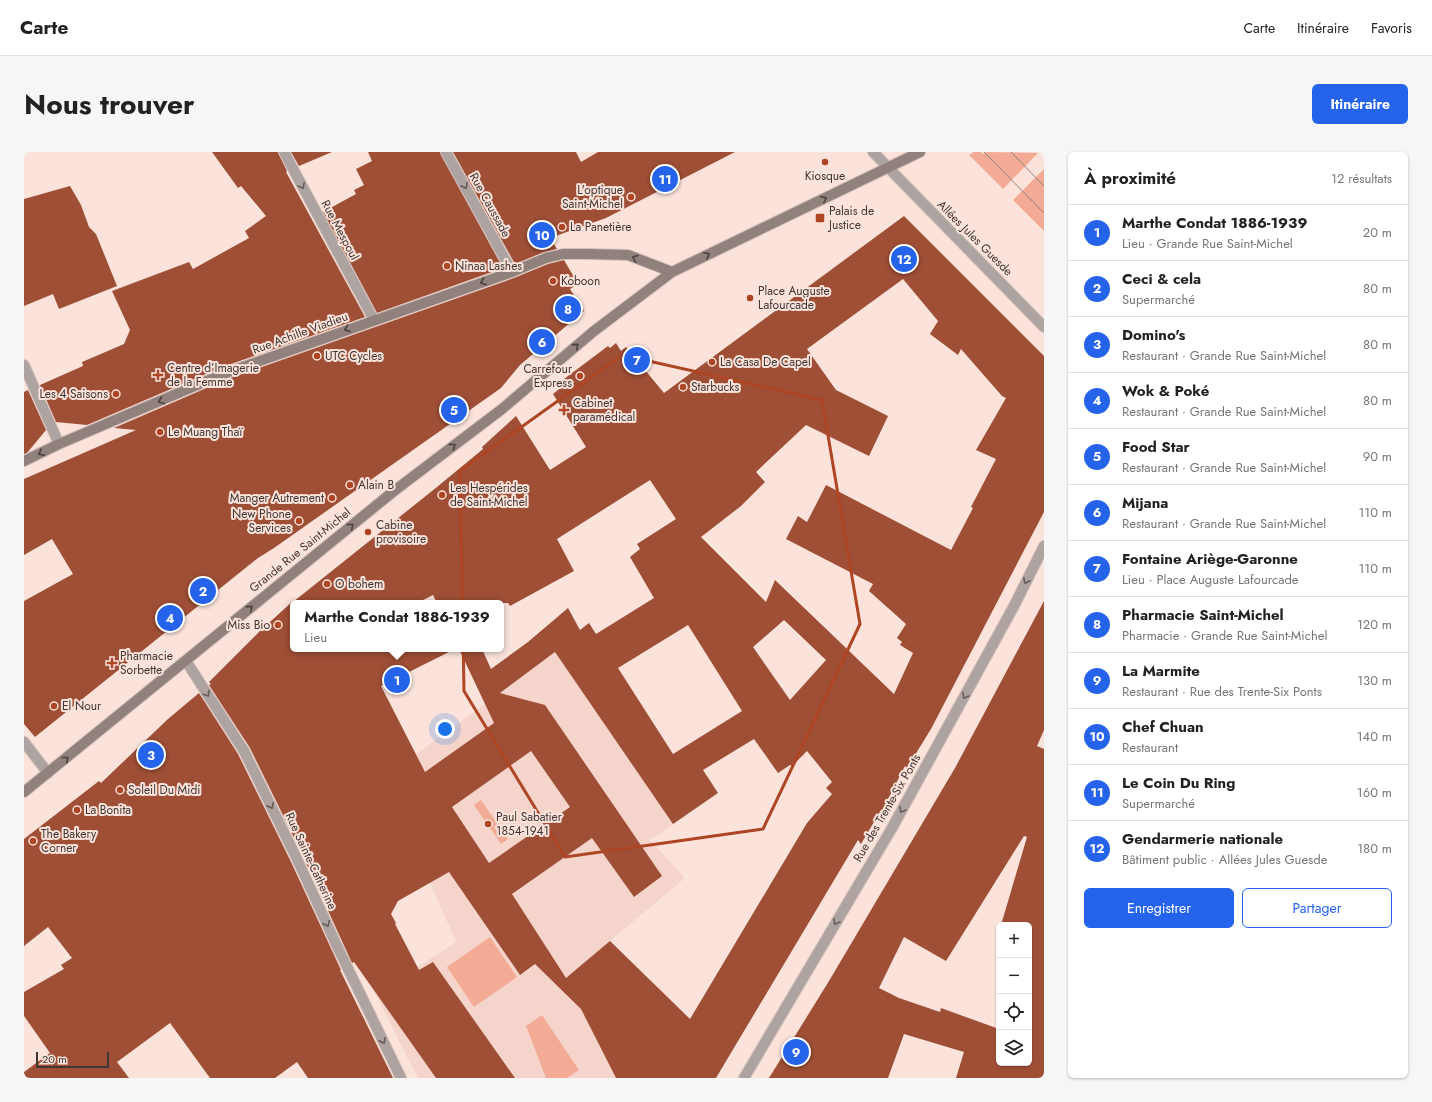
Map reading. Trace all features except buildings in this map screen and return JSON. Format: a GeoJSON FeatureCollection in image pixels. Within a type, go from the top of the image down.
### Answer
{"type":"FeatureCollection","features":[{"type":"Feature","properties":{"kind":"main road"},"geometry":{"type":"LineString","coordinates":[[672,272],[920,152]]}},
{"type":"Feature","properties":{"kind":"main road","name":"Rue Achille Viadieu"},"geometry":{"type":"LineString","coordinates":[[24,461],[59,444],[223,374],[512,272],[546,258],[563,254],[628,255],[672,272]]}},
{"type":"Feature","properties":{"kind":"main road","name":"Grande Rue Saint-Michel"},"geometry":{"type":"LineString","coordinates":[[24,792],[394,491],[502,409],[594,331],[672,272]]}},
{"type":"Feature","properties":{"kind":"street","name":"Rue Mespoul"},"geometry":{"type":"LineString","coordinates":[[284,152],[374,320]]}},
{"type":"Feature","properties":{"kind":"street","name":"Rue Caussade"},"geometry":{"type":"LineString","coordinates":[[446,152],[512,272]]}},
{"type":"Feature","properties":{"kind":"street","name":"Allées Jules Guesde"},"geometry":{"type":"LineString","coordinates":[[873,152],[1044,327]]}},
{"type":"Feature","properties":{"kind":"street"},"geometry":{"type":"LineString","coordinates":[[24,365],[59,444]]}},
{"type":"Feature","properties":{"kind":"street","name":"Rue des Trente-Six Ponts"},"geometry":{"type":"LineString","coordinates":[[744,1078],[892,828],[1014,606],[1044,546]]}},
{"type":"Feature","properties":{"kind":"street","name":"Rue Sainte-Catherine"},"geometry":{"type":"LineString","coordinates":[[186,661],[244,751],[297,858],[337,946],[401,1078]]}},
{"type":"Feature","properties":{"kind":"street"},"geometry":{"type":"LineString","coordinates":[[24,742],[48,772]]}},
{"type":"Feature","properties":{"kind":"highlighted area"},"geometry":{"type":"Polygon","coordinates":[[[622,355],[822,400],[860,624],[763,829],[565,857],[464,691],[460,471],[622,355]]]}},
{"type":"Feature","properties":{"kind":"shaded area"},"geometry":{"type":"Polygon","coordinates":[[[974,152],[981,152],[983,154],[987,152],[1038,153],[1003,189],[969,155],[974,152]]]}},
{"type":"Feature","properties":{"kind":"shaded area"},"geometry":{"type":"Polygon","coordinates":[[[1044,169],[1044,231],[1013,200],[1044,169]]]}},
{"type":"Feature","properties":{"kind":"shaded area"},"geometry":{"type":"Polygon","coordinates":[[[579,635],[690,812],[660,834],[649,839],[685,878],[610,941],[702,1078],[418,1078],[374,991],[418,967],[456,942],[384,778],[579,635]]]}},
{"type":"Feature","properties":{"kind":"shaded area"},"geometry":{"type":"Polygon","coordinates":[[[481,800],[508,839],[501,844],[474,805],[481,800]]]}},
{"type":"Feature","properties":{"kind":"shaded area"},"geometry":{"type":"Polygon","coordinates":[[[490,937],[517,977],[474,1007],[447,967],[490,937]]]}},
{"type":"Feature","properties":{"kind":"shaded area"},"geometry":{"type":"Polygon","coordinates":[[[542,1015],[579,1070],[567,1078],[546,1078],[526,1026],[542,1015]]]}},
{"type":"Feature","properties":{"kind":"tram line"},"geometry":{"type":"LineString","coordinates":[[984,152],[1044,213]]}},
{"type":"Feature","properties":{"kind":"tram line"},"geometry":{"type":"LineString","coordinates":[[1011,152],[1044,186]]}},
{"type":"Feature","properties":{"kind":"place","name":"Kiosque"},"geometry":{"type":"Point","coordinates":[825,162]}},
{"type":"Feature","properties":{"kind":"place","name":"Le Coin Du Ring"},"geometry":{"type":"Point","coordinates":[665,179]}},
{"type":"Feature","properties":{"kind":"place","name":"L'optique Saint-Michel"},"geometry":{"type":"Point","coordinates":[631,197]}},
{"type":"Feature","properties":{"kind":"place","name":"Palais de Justice"},"geometry":{"type":"Point","coordinates":[820,218]}},
{"type":"Feature","properties":{"kind":"place","name":"La Panetière"},"geometry":{"type":"Point","coordinates":[562,227]}},
{"type":"Feature","properties":{"kind":"place","name":"Chef Chuan"},"geometry":{"type":"Point","coordinates":[542,235]}},
{"type":"Feature","properties":{"kind":"place","name":"Gendarmerie nationale"},"geometry":{"type":"Point","coordinates":[904,259]}},
{"type":"Feature","properties":{"kind":"place","name":"Ninaa Lashes"},"geometry":{"type":"Point","coordinates":[447,266]}},
{"type":"Feature","properties":{"kind":"place","name":"Koboon"},"geometry":{"type":"Point","coordinates":[553,281]}},
{"type":"Feature","properties":{"kind":"place","name":"Place Auguste Lafourcade"},"geometry":{"type":"Point","coordinates":[750,298]}},
{"type":"Feature","properties":{"kind":"place","name":"Pharmacie Saint-Michel"},"geometry":{"type":"Point","coordinates":[568,309]}},
{"type":"Feature","properties":{"kind":"place","name":"Mijana"},"geometry":{"type":"Point","coordinates":[542,342]}},
{"type":"Feature","properties":{"kind":"place","name":"UTC Cycles"},"geometry":{"type":"Point","coordinates":[317,356]}},
{"type":"Feature","properties":{"kind":"place","name":"Fontaine Ariège-Garonne"},"geometry":{"type":"Point","coordinates":[637,360]}},
{"type":"Feature","properties":{"kind":"place","name":"La Casa De Capel"},"geometry":{"type":"Point","coordinates":[712,362]}},
{"type":"Feature","properties":{"kind":"place","name":"Centre d’Imagerie de la Femme"},"geometry":{"type":"Point","coordinates":[158,375]}},
{"type":"Feature","properties":{"kind":"place","name":"Carrefour Express"},"geometry":{"type":"Point","coordinates":[580,376]}},
{"type":"Feature","properties":{"kind":"place","name":"Starbucks"},"geometry":{"type":"Point","coordinates":[683,387]}},
{"type":"Feature","properties":{"kind":"place","name":"Les 4 Saisons"},"geometry":{"type":"Point","coordinates":[116,394]}},
{"type":"Feature","properties":{"kind":"place","name":"Food Star"},"geometry":{"type":"Point","coordinates":[454,410]}},
{"type":"Feature","properties":{"kind":"place","name":"Cabinet paramédical"},"geometry":{"type":"Point","coordinates":[564,410]}},
{"type":"Feature","properties":{"kind":"place","name":"Le Muang Thaï"},"geometry":{"type":"Point","coordinates":[160,432]}},
{"type":"Feature","properties":{"kind":"place","name":"Alain B"},"geometry":{"type":"Point","coordinates":[350,485]}},
{"type":"Feature","properties":{"kind":"place","name":"Les Hespérides de Saint-Michel"},"geometry":{"type":"Point","coordinates":[442,495]}},
{"type":"Feature","properties":{"kind":"place","name":"Manger Autrement"},"geometry":{"type":"Point","coordinates":[332,498]}},
{"type":"Feature","properties":{"kind":"place","name":"New Phone Services"},"geometry":{"type":"Point","coordinates":[299,521]}},
{"type":"Feature","properties":{"kind":"place","name":"Cabine provisoire"},"geometry":{"type":"Point","coordinates":[368,532]}},
{"type":"Feature","properties":{"kind":"place","name":"O bohem"},"geometry":{"type":"Point","coordinates":[327,584]}},
{"type":"Feature","properties":{"kind":"place","name":"Ceci & cela"},"geometry":{"type":"Point","coordinates":[203,591]}},
{"type":"Feature","properties":{"kind":"place","name":"Wok & Poké"},"geometry":{"type":"Point","coordinates":[170,618]}},
{"type":"Feature","properties":{"kind":"place","name":"Miss Bio"},"geometry":{"type":"Point","coordinates":[278,625]}},
{"type":"Feature","properties":{"kind":"place","name":"Pharmacie Sorbette"},"geometry":{"type":"Point","coordinates":[112,663]}},
{"type":"Feature","properties":{"kind":"place","name":"Marthe Condat 1886-1939"},"geometry":{"type":"Point","coordinates":[397,680]}},
{"type":"Feature","properties":{"kind":"place","name":"El Nour"},"geometry":{"type":"Point","coordinates":[54,706]}},
{"type":"Feature","properties":{"kind":"place","name":"Domino's"},"geometry":{"type":"Point","coordinates":[151,755]}},
{"type":"Feature","properties":{"kind":"place","name":"Soleil Du Midi"},"geometry":{"type":"Point","coordinates":[120,790]}},
{"type":"Feature","properties":{"kind":"place","name":"La Bonita"},"geometry":{"type":"Point","coordinates":[77,810]}},
{"type":"Feature","properties":{"kind":"place","name":"Paul Sabatier 1854-1941"},"geometry":{"type":"Point","coordinates":[488,824]}},
{"type":"Feature","properties":{"kind":"place","name":"The Bakery Corner"},"geometry":{"type":"Point","coordinates":[33,841]}},
{"type":"Feature","properties":{"kind":"place","name":"La Marmite"},"geometry":{"type":"Point","coordinates":[796,1052]}}]}
